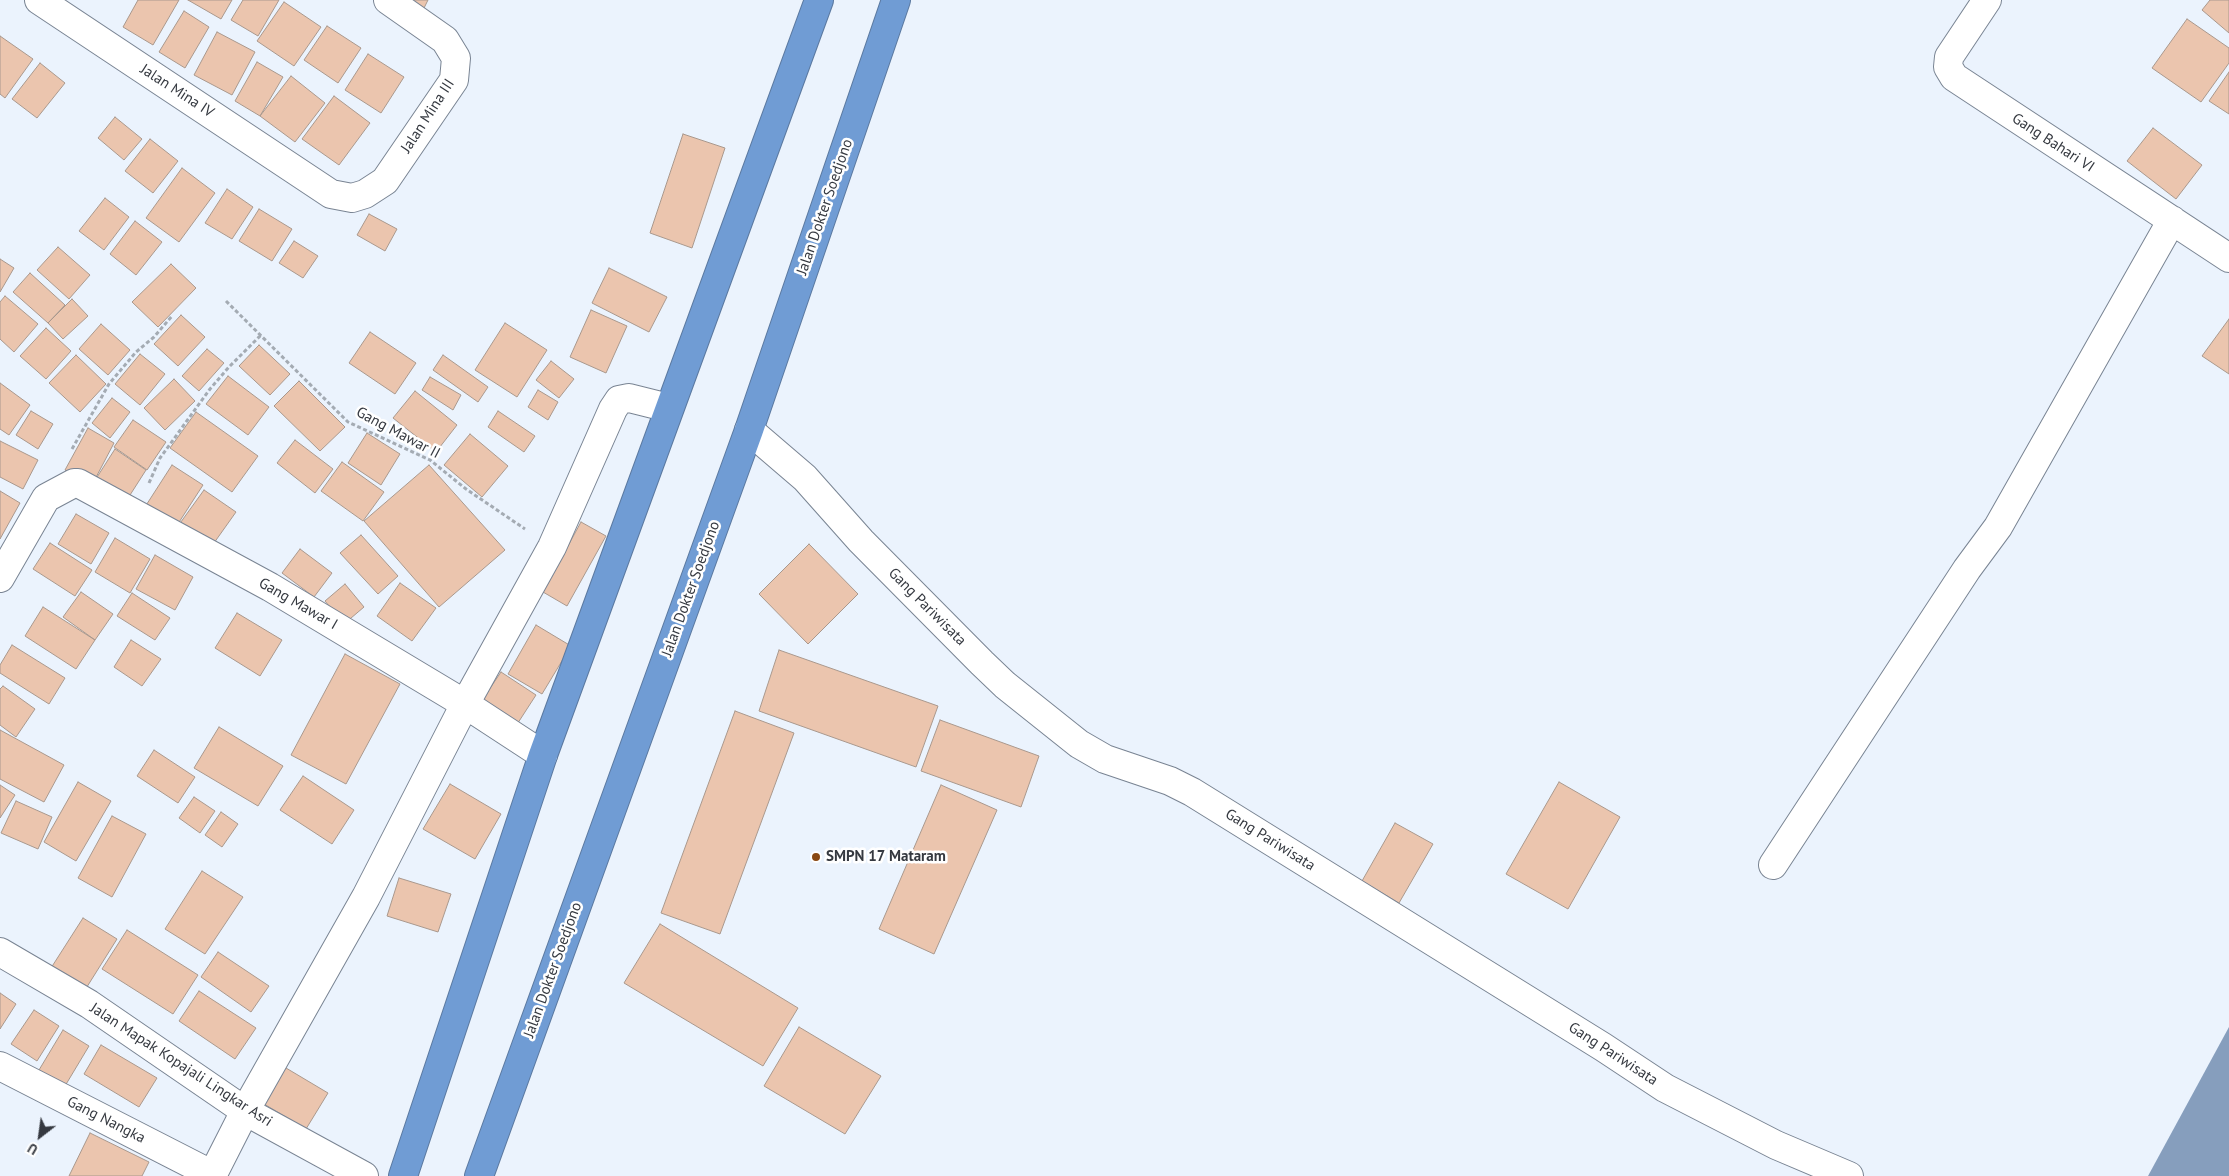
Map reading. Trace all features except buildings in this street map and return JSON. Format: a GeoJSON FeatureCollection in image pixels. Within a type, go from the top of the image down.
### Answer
{"type":"FeatureCollection","features":[{"type":"Feature","properties":{"kind":"highway"},"geometry":{"type":"LineString","coordinates":[[403,1176],[543,755],[819,0]]}},
{"type":"Feature","properties":{"kind":"highway","name":"Jalan Dokter Soedjono"},"geometry":{"type":"LineString","coordinates":[[479,1176],[749,430],[896,0]]}},
{"type":"Feature","properties":{"kind":"street","name":"Jalan Mina IV"},"geometry":{"type":"LineString","coordinates":[[39,0],[315,182]]}},
{"type":"Feature","properties":{"kind":"street","name":"Jalan Mina III"},"geometry":{"type":"LineString","coordinates":[[315,182],[331,194],[352,198],[365,194],[385,181],[454,80],[456,58],[445,40],[388,0]]}},
{"type":"Feature","properties":{"kind":"street","name":"Gang Bahari VI"},"geometry":{"type":"LineString","coordinates":[[1987,0],[1949,57],[1948,68],[1954,77],[2229,258]]}},
{"type":"Feature","properties":{"kind":"street"},"geometry":{"type":"LineString","coordinates":[[1773,864],[1967,569],[1998,527],[2172,220]]}},
{"type":"Feature","properties":{"kind":"street"},"geometry":{"type":"LineString","coordinates":[[212,1175],[245,1111],[366,897],[465,704],[552,547],[612,409],[619,400],[629,398],[669,408]]}},
{"type":"Feature","properties":{"kind":"street","name":"Gang Pariwisata"},"geometry":{"type":"LineString","coordinates":[[749,430],[805,478],[861,541],[988,669],[1078,744],[1105,759],[1170,780],[1192,792],[1588,1037],[1665,1088],[1776,1145],[1849,1176]]}},
{"type":"Feature","properties":{"kind":"street","name":"Gang Mawar I"},"geometry":{"type":"LineString","coordinates":[[46,498],[74,483],[78,483],[270,587],[465,704],[543,755]]}},
{"type":"Feature","properties":{"kind":"street"},"geometry":{"type":"LineString","coordinates":[[0,578],[46,498]]}},
{"type":"Feature","properties":{"kind":"street","name":"Jalan Mapak Kopajali Lingkar Asri"},"geometry":{"type":"LineString","coordinates":[[0,952],[89,1004],[245,1111],[364,1176]]}},
{"type":"Feature","properties":{"kind":"street","name":"Gang Nangka"},"geometry":{"type":"LineString","coordinates":[[0,1066],[212,1175]]}},
{"type":"Feature","properties":{"kind":"path","name":"Gang Mawar II"},"geometry":{"type":"LineString","coordinates":[[226,301],[348,422],[430,460],[466,489],[552,547]]}},
{"type":"Feature","properties":{"kind":"path"},"geometry":{"type":"LineString","coordinates":[[46,498],[109,384],[136,352],[154,337],[172,316]]}},
{"type":"Feature","properties":{"kind":"path"},"geometry":{"type":"LineString","coordinates":[[136,514],[160,458],[210,389],[261,335]]}},
{"type":"Feature","properties":{"kind":"water"},"geometry":{"type":"Polygon","coordinates":[[[2229,1027],[2229,1176],[2148,1176],[2229,1027]]]}},
{"type":"Feature","properties":{"kind":"place","name":"SMPN 17 Mataram"},"geometry":{"type":"Point","coordinates":[816,857]}}]}
